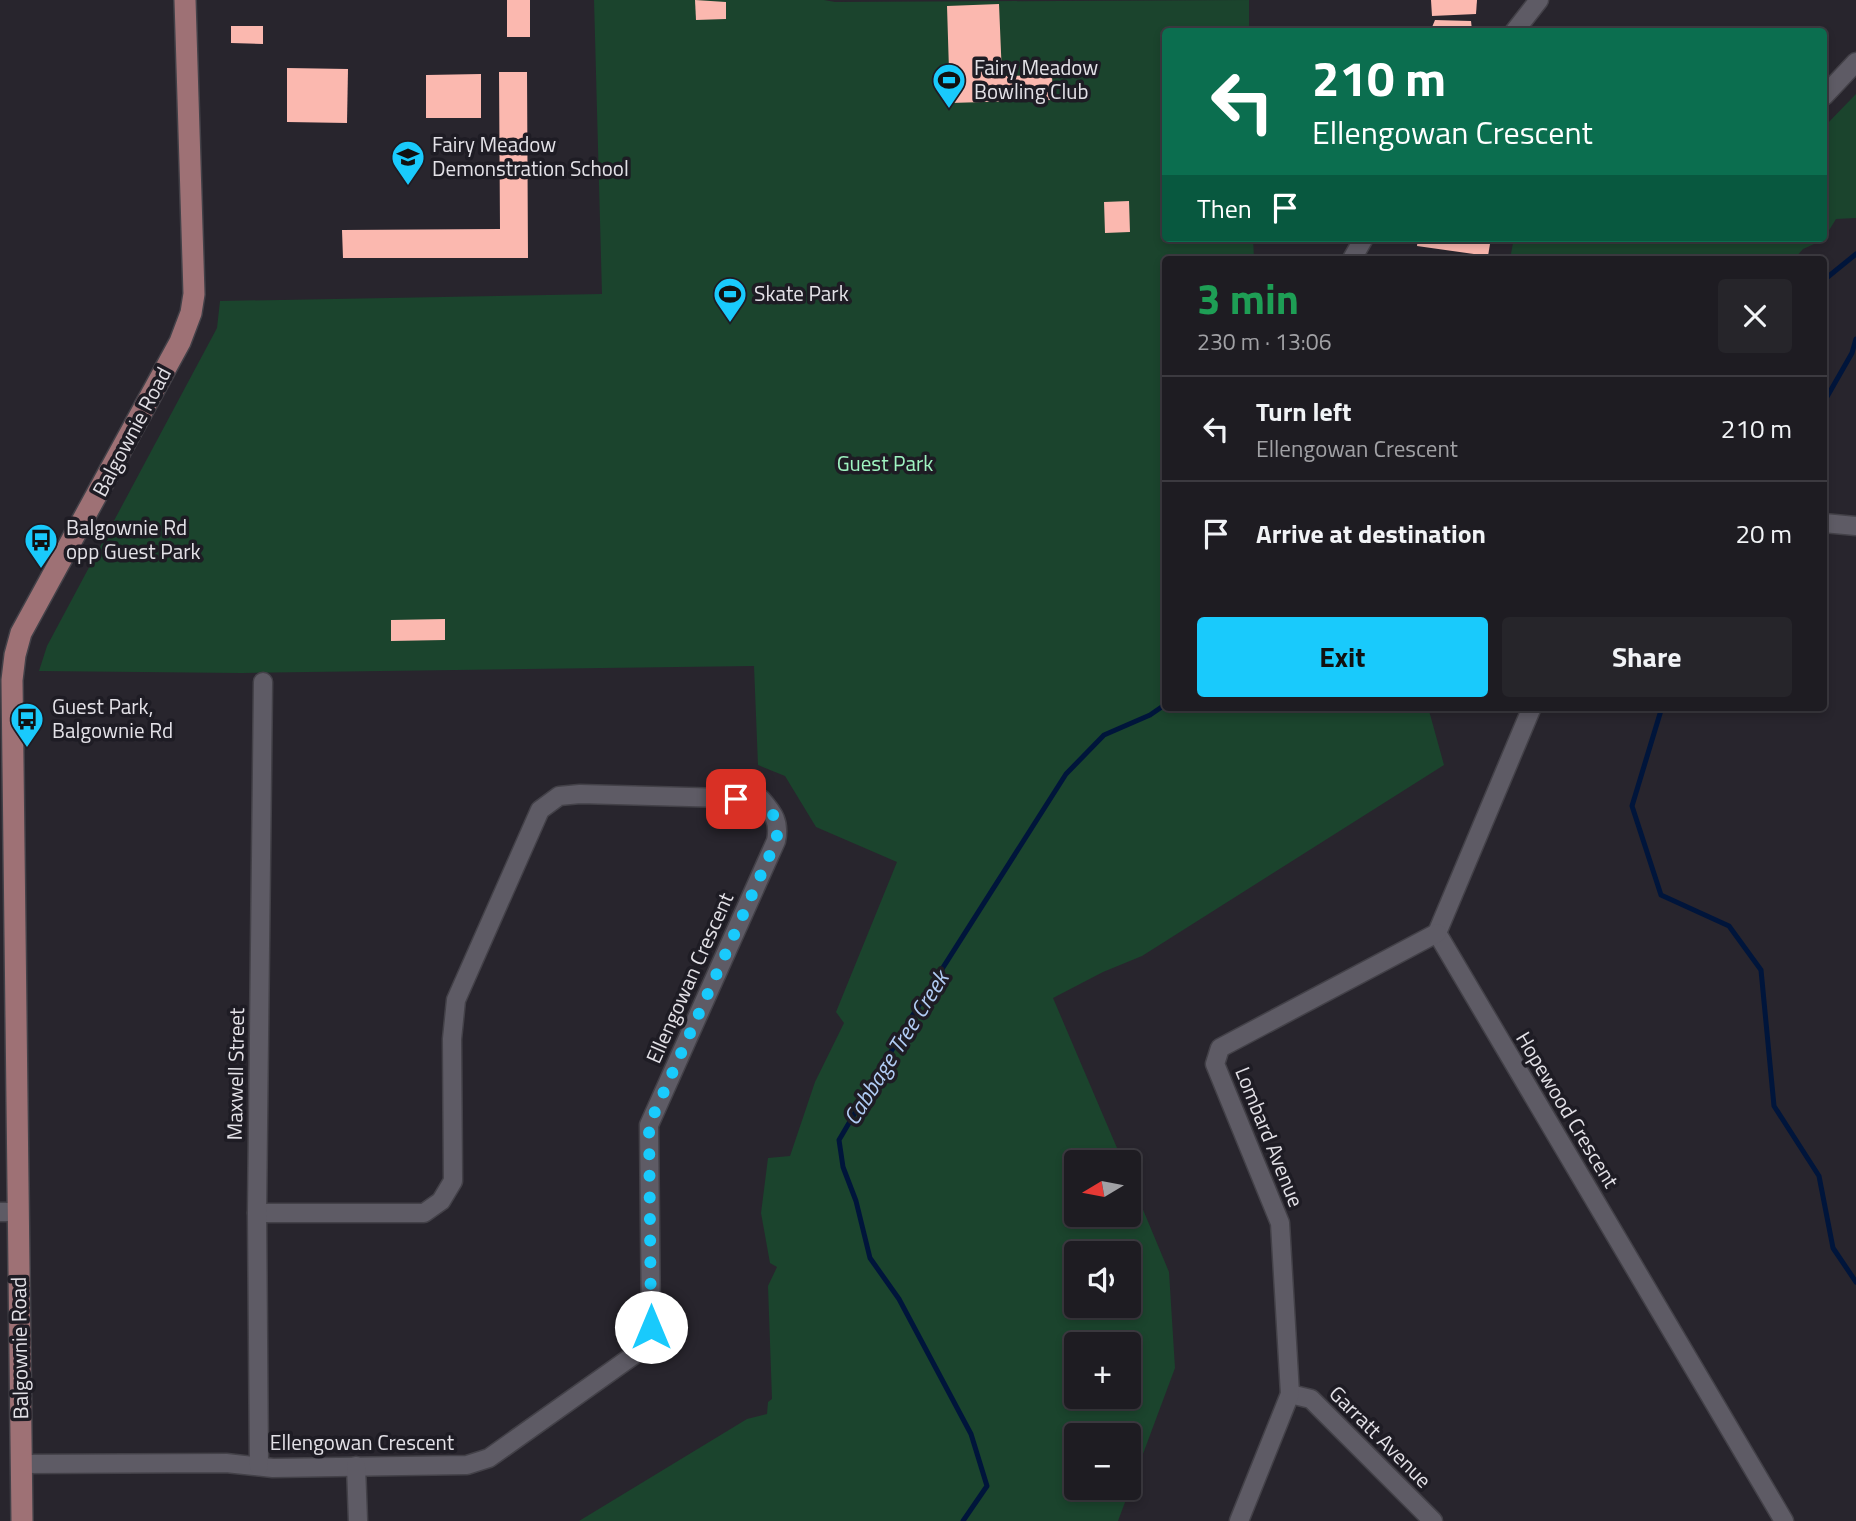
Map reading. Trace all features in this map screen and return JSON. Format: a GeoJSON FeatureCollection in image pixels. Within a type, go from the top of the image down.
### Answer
{"type":"FeatureCollection","features":[{"type":"Feature","properties":{"kind":"main road","name":"Balgownie Road"},"geometry":{"type":"LineString","coordinates":[[22,1521],[22,1464],[9,1212],[7,812],[12,680],[21,633],[173,354],[191,313],[194,293],[185,0]]}},
{"type":"Feature","properties":{"kind":"street"},"geometry":{"type":"LineString","coordinates":[[1517,28],[1539,0]]}},
{"type":"Feature","properties":{"kind":"street"},"geometry":{"type":"LineString","coordinates":[[1827,93],[1856,62]]}},
{"type":"Feature","properties":{"kind":"street"},"geometry":{"type":"LineString","coordinates":[[1827,523],[1856,526]]}},
{"type":"Feature","properties":{"kind":"street","name":"Maxwell Street"},"geometry":{"type":"LineString","coordinates":[[259,1466],[257,1213],[263,682]]}},
{"type":"Feature","properties":{"kind":"street"},"geometry":{"type":"LineString","coordinates":[[1437,933],[1530,711]]}},
{"type":"Feature","properties":{"kind":"street","name":"Ellengowan Crescent"},"geometry":{"type":"LineString","coordinates":[[22,1464],[226,1463],[273,1468],[467,1465],[489,1458],[641,1350],[651,1327],[649,1125],[776,841],[779,826],[773,813],[761,799],[580,794],[559,796],[540,810],[456,1000],[452,1039],[453,1181],[441,1201],[424,1213],[257,1213]]}},
{"type":"Feature","properties":{"kind":"street","name":"Lombard Avenue"},"geometry":{"type":"LineString","coordinates":[[1239,1521],[1290,1394],[1280,1223],[1215,1064],[1220,1048],[1437,933]]}},
{"type":"Feature","properties":{"kind":"street","name":"Hopewood Crescent"},"geometry":{"type":"LineString","coordinates":[[1437,933],[1784,1521]]}},
{"type":"Feature","properties":{"kind":"street","name":"Garratt Avenue"},"geometry":{"type":"LineString","coordinates":[[1290,1394],[1311,1399],[1433,1521]]}},
{"type":"Feature","properties":{"kind":"street"},"geometry":{"type":"LineString","coordinates":[[356,1466],[358,1521]]}},
{"type":"Feature","properties":{"kind":"green space","name":"Guest Park"},"geometry":{"type":"Polygon","coordinates":[[[594,0],[1249,0],[1249,28],[1162,28],[1162,242],[1253,242],[1254,256],[1162,256],[1162,711],[1429,711],[1444,765],[1142,956],[1103,972],[1053,998],[1118,1150],[1064,1150],[1064,1227],[1141,1227],[1141,1205],[1169,1272],[1175,1368],[1141,1459],[1141,1423],[1064,1423],[1064,1500],[1126,1500],[1118,1521],[579,1521],[747,1419],[767,1414],[768,1402],[772,1399],[768,1286],[777,1267],[770,1263],[761,1213],[768,1158],[790,1156],[815,1082],[844,1023],[836,1012],[897,862],[816,827],[785,776],[758,765],[754,666],[242,673],[39,671],[47,646],[217,328],[220,301],[602,294],[594,0]]]}},
{"type":"Feature","properties":{"kind":"green space"},"geometry":{"type":"Polygon","coordinates":[[[1856,94],[1856,218],[1836,219],[1827,234],[1827,124],[1856,94]]]}},
{"type":"Feature","properties":{"kind":"green space"},"geometry":{"type":"Polygon","coordinates":[[[1513,242],[1819,242],[1803,249],[1797,256],[1511,256],[1513,242]]]}},
{"type":"Feature","properties":{"kind":"building"},"geometry":{"type":"Polygon","coordinates":[[[507,0],[530,0],[530,37],[507,37],[507,0]]]}},
{"type":"Feature","properties":{"kind":"building"},"geometry":{"type":"Polygon","coordinates":[[[695,0],[726,2],[726,19],[696,20],[695,0]]]}},
{"type":"Feature","properties":{"kind":"building"},"geometry":{"type":"Polygon","coordinates":[[[1431,0],[1477,0],[1476,14],[1432,16],[1431,0]]]}},
{"type":"Feature","properties":{"kind":"building"},"geometry":{"type":"Polygon","coordinates":[[[999,4],[1002,76],[1052,75],[1053,100],[950,103],[947,6],[999,4]]]}},
{"type":"Feature","properties":{"kind":"building"},"geometry":{"type":"Polygon","coordinates":[[[1435,20],[1471,21],[1472,28],[1432,28],[1435,20]]]}},
{"type":"Feature","properties":{"kind":"building"},"geometry":{"type":"Polygon","coordinates":[[[231,26],[263,26],[263,44],[231,43],[231,26]]]}},
{"type":"Feature","properties":{"kind":"building"},"geometry":{"type":"Polygon","coordinates":[[[287,68],[348,69],[347,123],[287,122],[287,68]]]}},
{"type":"Feature","properties":{"kind":"building"},"geometry":{"type":"Polygon","coordinates":[[[499,72],[527,72],[528,258],[343,258],[342,230],[500,229],[499,72]]]}},
{"type":"Feature","properties":{"kind":"building"},"geometry":{"type":"Polygon","coordinates":[[[481,74],[481,118],[426,118],[426,75],[481,74]]]}},
{"type":"Feature","properties":{"kind":"building"},"geometry":{"type":"Polygon","coordinates":[[[1129,201],[1130,232],[1105,233],[1104,202],[1129,201]]]}},
{"type":"Feature","properties":{"kind":"building"},"geometry":{"type":"Polygon","coordinates":[[[1418,242],[1490,242],[1488,256],[1417,246],[1418,242]]]}},
{"type":"Feature","properties":{"kind":"building"},"geometry":{"type":"Polygon","coordinates":[[[445,619],[445,640],[391,641],[391,620],[445,619]]]}},
{"type":"Feature","properties":{"kind":"waterway","name":"Cabbage Tree Creek"},"geometry":{"type":"LineString","coordinates":[[1827,278],[1856,254]]}},
{"type":"Feature","properties":{"kind":"waterway"},"geometry":{"type":"LineString","coordinates":[[1827,397],[1852,353],[1856,339]]}},
{"type":"Feature","properties":{"kind":"waterway","name":"Cabbage Tree Creek"},"geometry":{"type":"LineString","coordinates":[[963,1521],[987,1486],[971,1434],[899,1299],[870,1258],[856,1201],[843,1167],[839,1140],[909,1021],[1066,774],[1104,735],[1150,715],[1162,707]]}},
{"type":"Feature","properties":{"kind":"waterway"},"geometry":{"type":"LineString","coordinates":[[1661,711],[1632,806],[1661,895],[1729,926],[1761,970],[1774,1106],[1819,1176],[1833,1248],[1856,1282]]}},
{"type":"Feature","properties":{"kind":"place","name":"Fairy Meadow Bowling Club"},"geometry":{"type":"Point","coordinates":[949,110]}},
{"type":"Feature","properties":{"kind":"place","name":"Fairy Meadow Demonstration School"},"geometry":{"type":"Point","coordinates":[408,187]}},
{"type":"Feature","properties":{"kind":"place","name":"Skate Park"},"geometry":{"type":"Point","coordinates":[730,324]}},
{"type":"Feature","properties":{"kind":"place","name":"Balgownie Rd opp Guest Park"},"geometry":{"type":"Point","coordinates":[41,570]}},
{"type":"Feature","properties":{"kind":"place","name":"Guest Park, Balgownie Rd"},"geometry":{"type":"Point","coordinates":[27,749]}},
{"type":"Feature","properties":{"kind":"route"},"geometry":{"type":"LineString","coordinates":[[651,1327],[649,1125],[776,841],[779,826],[773,813],[761,799],[736,799]]}}]}
